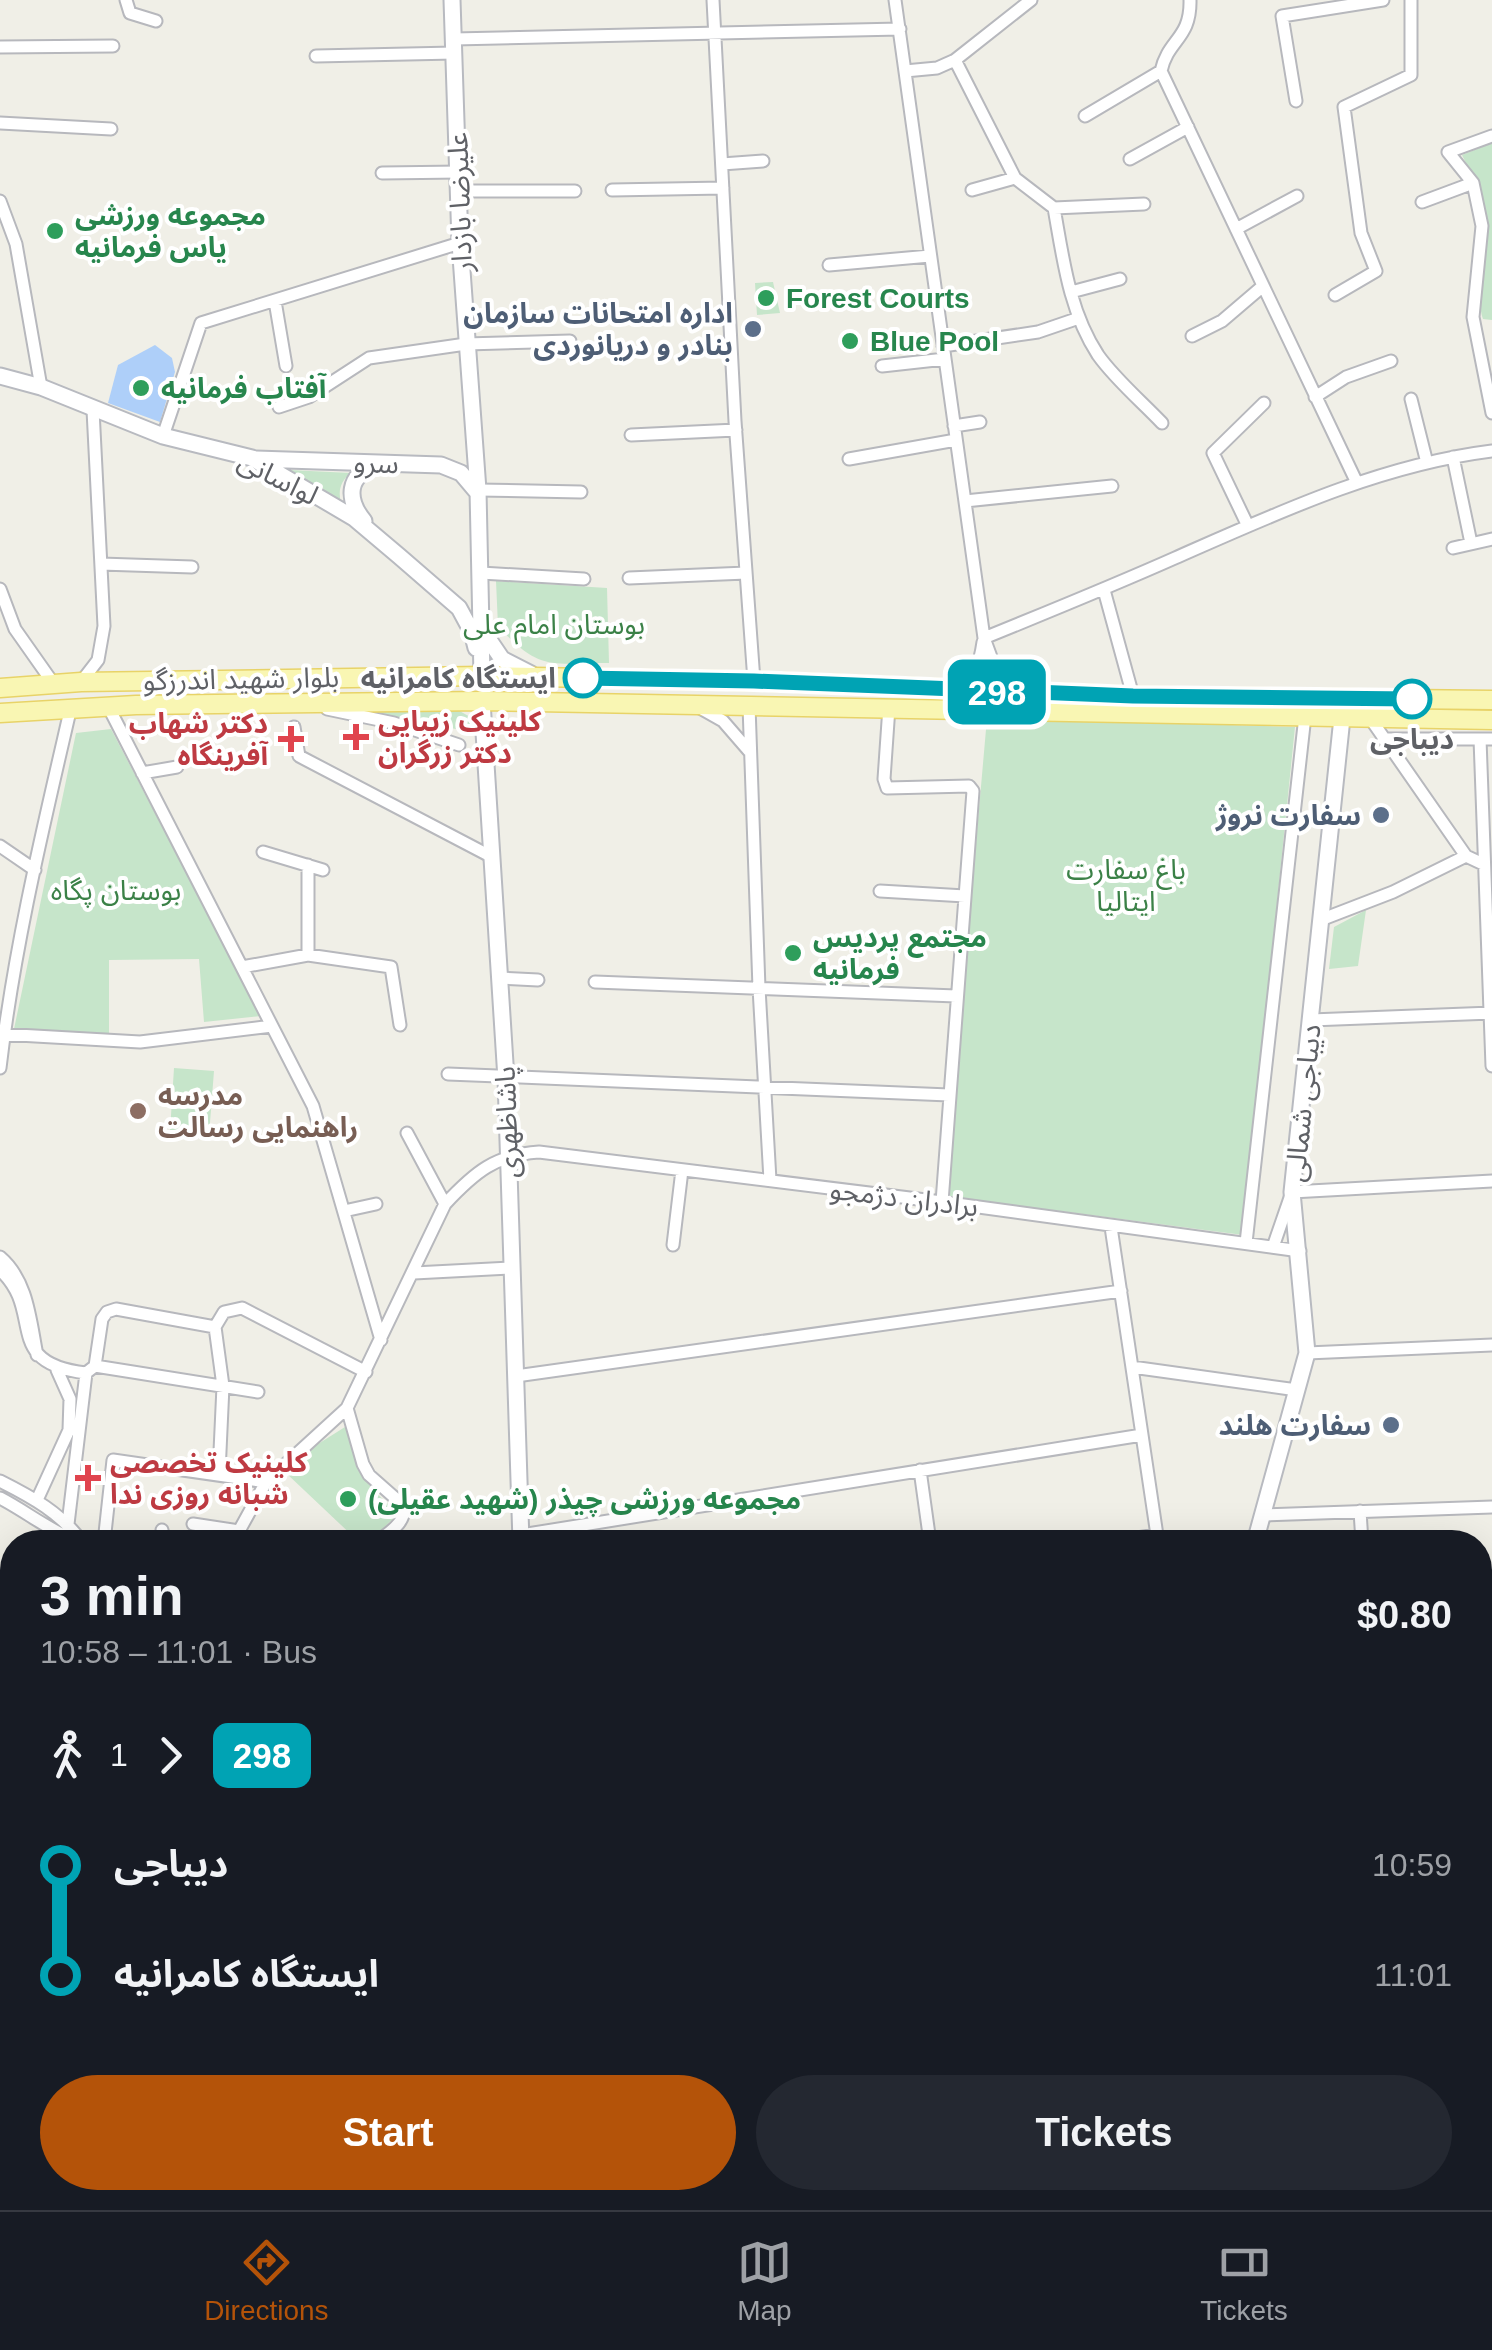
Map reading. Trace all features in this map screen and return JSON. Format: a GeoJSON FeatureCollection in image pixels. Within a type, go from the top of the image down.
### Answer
{"type":"FeatureCollection","features":[{"type":"Feature","properties":{"kind":"main road","name":"علیرضا بازدار"},"geometry":{"type":"LineString","coordinates":[[441,465],[460,455],[470,442],[452,0]]}},
{"type":"Feature","properties":{"kind":"main road","name":"لواسانی"},"geometry":{"type":"LineString","coordinates":[[0,376],[41,387],[163,436],[252,458],[354,518],[459,608],[472,632],[482,676]]}},
{"type":"Feature","properties":{"kind":"main road","name":"علیرضا بازدار"},"geometry":{"type":"LineString","coordinates":[[470,404],[474,411],[479,493],[482,676]]}},
{"type":"Feature","properties":{"kind":"main road","name":"سرو"},"geometry":{"type":"LineString","coordinates":[[252,458],[441,465]]}},
{"type":"Feature","properties":{"kind":"main road"},"geometry":{"type":"LineString","coordinates":[[395,464],[361,473],[350,492],[359,515],[399,556]]}},
{"type":"Feature","properties":{"kind":"main road"},"geometry":{"type":"LineString","coordinates":[[441,465],[461,473],[479,493]]}},
{"type":"Feature","properties":{"kind":"main road"},"geometry":{"type":"LineString","coordinates":[[459,608],[473,608],[481,593]]}},
{"type":"Feature","properties":{"kind":"main road"},"geometry":{"type":"LineString","coordinates":[[482,627],[502,659],[540,677],[533,688],[540,702]]}},
{"type":"Feature","properties":{"kind":"main road"},"geometry":{"type":"LineString","coordinates":[[482,676],[482,701]]}},
{"type":"Feature","properties":{"kind":"main road","name":"بلوار شهید اندرزگو"},"geometry":{"type":"LineString","coordinates":[[0,688],[81,682],[482,676],[754,681],[1133,696],[1492,700]]}},
{"type":"Feature","properties":{"kind":"main road"},"geometry":{"type":"LineString","coordinates":[[216,680],[228,691],[217,704]]}},
{"type":"Feature","properties":{"kind":"main road","name":"بلوار شهید اندرزگو"},"geometry":{"type":"LineString","coordinates":[[0,714],[217,704],[482,701],[1492,720]]}},
{"type":"Feature","properties":{"kind":"main road","name":"پاشاظهری"},"geometry":{"type":"LineString","coordinates":[[482,701],[506,1079],[521,1530]]}},
{"type":"Feature","properties":{"kind":"main road","name":"دیباجی شمالی"},"geometry":{"type":"LineString","coordinates":[[1259,1530],[1308,1353],[1292,1192],[1342,718]]}},
{"type":"Feature","properties":{"kind":"street"},"geometry":{"type":"LineString","coordinates":[[126,0],[130,13],[156,21]]}},
{"type":"Feature","properties":{"kind":"street"},"geometry":{"type":"LineString","coordinates":[[713,0],[754,681]]}},
{"type":"Feature","properties":{"kind":"street"},"geometry":{"type":"LineString","coordinates":[[894,0],[984,638],[998,676],[1022,692]]}},
{"type":"Feature","properties":{"kind":"street"},"geometry":{"type":"LineString","coordinates":[[905,71],[936,68],[955,60],[1032,0]]}},
{"type":"Feature","properties":{"kind":"street"},"geometry":{"type":"LineString","coordinates":[[1190,0],[1191,22],[1163,60],[1160,71],[1356,483]]}},
{"type":"Feature","properties":{"kind":"street"},"geometry":{"type":"LineString","coordinates":[[1296,102],[1282,16],[1383,0]]}},
{"type":"Feature","properties":{"kind":"street"},"geometry":{"type":"LineString","coordinates":[[1335,296],[1376,271],[1361,233],[1344,107],[1411,75],[1411,0]]}},
{"type":"Feature","properties":{"kind":"street"},"geometry":{"type":"LineString","coordinates":[[316,56],[715,32],[900,29]]}},
{"type":"Feature","properties":{"kind":"street"},"geometry":{"type":"LineString","coordinates":[[0,47],[113,46]]}},
{"type":"Feature","properties":{"kind":"street"},"geometry":{"type":"LineString","coordinates":[[955,60],[1014,178],[1054,208],[1144,204]]}},
{"type":"Feature","properties":{"kind":"street"},"geometry":{"type":"LineString","coordinates":[[1086,116],[1160,71]]}},
{"type":"Feature","properties":{"kind":"street"},"geometry":{"type":"LineString","coordinates":[[0,135],[0,125],[111,129]]}},
{"type":"Feature","properties":{"kind":"street"},"geometry":{"type":"LineString","coordinates":[[1130,160],[1188,127]]}},
{"type":"Feature","properties":{"kind":"street"},"geometry":{"type":"LineString","coordinates":[[1491,405],[1473,317],[1482,226],[1473,183],[1448,152],[1492,136]]}},
{"type":"Feature","properties":{"kind":"street"},"geometry":{"type":"LineString","coordinates":[[722,164],[763,161]]}},
{"type":"Feature","properties":{"kind":"street"},"geometry":{"type":"LineString","coordinates":[[382,173],[460,172]]}},
{"type":"Feature","properties":{"kind":"street"},"geometry":{"type":"LineString","coordinates":[[972,190],[1014,178]]}},
{"type":"Feature","properties":{"kind":"street"},"geometry":{"type":"LineString","coordinates":[[1422,202],[1473,183]]}},
{"type":"Feature","properties":{"kind":"street"},"geometry":{"type":"LineString","coordinates":[[612,190],[723,188]]}},
{"type":"Feature","properties":{"kind":"street"},"geometry":{"type":"LineString","coordinates":[[460,191],[575,191]]}},
{"type":"Feature","properties":{"kind":"street"},"geometry":{"type":"LineString","coordinates":[[1236,229],[1297,196]]}},
{"type":"Feature","properties":{"kind":"street"},"geometry":{"type":"LineString","coordinates":[[0,201],[16,244],[41,387]]}},
{"type":"Feature","properties":{"kind":"street"},"geometry":{"type":"LineString","coordinates":[[1054,208],[1079,318],[1099,356],[1162,422]]}},
{"type":"Feature","properties":{"kind":"street"},"geometry":{"type":"LineString","coordinates":[[163,436],[201,323],[460,243]]}},
{"type":"Feature","properties":{"kind":"street"},"geometry":{"type":"LineString","coordinates":[[829,265],[930,256]]}},
{"type":"Feature","properties":{"kind":"street"},"geometry":{"type":"LineString","coordinates":[[1071,292],[1120,279]]}},
{"type":"Feature","properties":{"kind":"street"},"geometry":{"type":"LineString","coordinates":[[1192,336],[1222,320],[1263,286]]}},
{"type":"Feature","properties":{"kind":"street"},"geometry":{"type":"LineString","coordinates":[[275,300],[286,366]]}},
{"type":"Feature","properties":{"kind":"street"},"geometry":{"type":"LineString","coordinates":[[882,366],[1038,332],[1079,318]]}},
{"type":"Feature","properties":{"kind":"street"},"geometry":{"type":"LineString","coordinates":[[279,407],[310,397],[369,358],[466,344],[570,341]]}},
{"type":"Feature","properties":{"kind":"street"},"geometry":{"type":"LineString","coordinates":[[1315,397],[1346,377],[1391,362]]}},
{"type":"Feature","properties":{"kind":"street"},"geometry":{"type":"LineString","coordinates":[[1411,399],[1428,463]]}},
{"type":"Feature","properties":{"kind":"street"},"geometry":{"type":"LineString","coordinates":[[1248,526],[1213,452],[1264,403]]}},
{"type":"Feature","properties":{"kind":"street"},"geometry":{"type":"LineString","coordinates":[[81,682],[98,660],[104,626],[93,410]]}},
{"type":"Feature","properties":{"kind":"street"},"geometry":{"type":"LineString","coordinates":[[954,426],[980,422]]}},
{"type":"Feature","properties":{"kind":"street"},"geometry":{"type":"LineString","coordinates":[[632,435],[736,430]]}},
{"type":"Feature","properties":{"kind":"street"},"geometry":{"type":"LineString","coordinates":[[849,459],[956,440]]}},
{"type":"Feature","properties":{"kind":"street"},"geometry":{"type":"LineString","coordinates":[[984,638],[1104,590],[1306,500],[1453,456],[1492,451]]}},
{"type":"Feature","properties":{"kind":"street"},"geometry":{"type":"LineString","coordinates":[[1453,456],[1472,543]]}},
{"type":"Feature","properties":{"kind":"street"},"geometry":{"type":"LineString","coordinates":[[965,500],[1112,486]]}},
{"type":"Feature","properties":{"kind":"street"},"geometry":{"type":"LineString","coordinates":[[479,493],[581,492]]}},
{"type":"Feature","properties":{"kind":"street"},"geometry":{"type":"LineString","coordinates":[[1452,548],[1492,538]]}},
{"type":"Feature","properties":{"kind":"street"},"geometry":{"type":"LineString","coordinates":[[102,564],[192,568]]}},
{"type":"Feature","properties":{"kind":"street"},"geometry":{"type":"LineString","coordinates":[[481,572],[584,579]]}},
{"type":"Feature","properties":{"kind":"street"},"geometry":{"type":"LineString","coordinates":[[629,578],[746,573]]}},
{"type":"Feature","properties":{"kind":"street"},"geometry":{"type":"LineString","coordinates":[[0,589],[15,629],[53,683]]}},
{"type":"Feature","properties":{"kind":"street"},"geometry":{"type":"LineString","coordinates":[[1104,590],[1133,696]]}},
{"type":"Feature","properties":{"kind":"street"},"geometry":{"type":"LineString","coordinates":[[947,690],[964,683],[976,671],[984,638]]}},
{"type":"Feature","properties":{"kind":"street"},"geometry":{"type":"LineString","coordinates":[[303,703],[394,723],[459,745]]}},
{"type":"Feature","properties":{"kind":"street"},"geometry":{"type":"LineString","coordinates":[[696,706],[723,721],[750,752]]}},
{"type":"Feature","properties":{"kind":"street"},"geometry":{"type":"LineString","coordinates":[[749,706],[770,1180]]}},
{"type":"Feature","properties":{"kind":"street"},"geometry":{"type":"LineString","coordinates":[[889,707],[884,779],[887,788],[970,786],[973,791],[942,1202]]}},
{"type":"Feature","properties":{"kind":"street"},"geometry":{"type":"LineString","coordinates":[[109,708],[314,1106],[381,1340]]}},
{"type":"Feature","properties":{"kind":"street"},"geometry":{"type":"LineString","coordinates":[[0,1068],[2,1034],[70,710]]}},
{"type":"Feature","properties":{"kind":"street"},"geometry":{"type":"LineString","coordinates":[[1246,1244],[1305,716]]}},
{"type":"Feature","properties":{"kind":"street"},"geometry":{"type":"LineString","coordinates":[[1370,718],[1466,856],[1483,864]]}},
{"type":"Feature","properties":{"kind":"street"},"geometry":{"type":"LineString","coordinates":[[294,727],[298,756],[492,857]]}},
{"type":"Feature","properties":{"kind":"street"},"geometry":{"type":"LineString","coordinates":[[1383,739],[1486,739],[1483,864],[1492,1066]]}},
{"type":"Feature","properties":{"kind":"street"},"geometry":{"type":"LineString","coordinates":[[142,774],[177,767]]}},
{"type":"Feature","properties":{"kind":"street"},"geometry":{"type":"LineString","coordinates":[[0,846],[35,870]]}},
{"type":"Feature","properties":{"kind":"street"},"geometry":{"type":"LineString","coordinates":[[263,852],[323,870]]}},
{"type":"Feature","properties":{"kind":"street"},"geometry":{"type":"LineString","coordinates":[[1323,918],[1393,892],[1466,856]]}},
{"type":"Feature","properties":{"kind":"street"},"geometry":{"type":"LineString","coordinates":[[308,865],[308,955]]}},
{"type":"Feature","properties":{"kind":"street"},"geometry":{"type":"LineString","coordinates":[[880,891],[965,896]]}},
{"type":"Feature","properties":{"kind":"street"},"geometry":{"type":"LineString","coordinates":[[242,967],[308,955],[392,966],[400,1025]]}},
{"type":"Feature","properties":{"kind":"street"},"geometry":{"type":"LineString","coordinates":[[500,978],[538,980]]}},
{"type":"Feature","properties":{"kind":"street"},"geometry":{"type":"LineString","coordinates":[[595,982],[956,996]]}},
{"type":"Feature","properties":{"kind":"street"},"geometry":{"type":"LineString","coordinates":[[1312,1020],[1491,1013]]}},
{"type":"Feature","properties":{"kind":"street"},"geometry":{"type":"LineString","coordinates":[[2,1034],[140,1042],[272,1026]]}},
{"type":"Feature","properties":{"kind":"street"},"geometry":{"type":"LineString","coordinates":[[448,1074],[949,1095]]}},
{"type":"Feature","properties":{"kind":"street"},"geometry":{"type":"LineString","coordinates":[[407,1133],[445,1204]]}},
{"type":"Feature","properties":{"kind":"street","name":"برادران دژمجو"},"geometry":{"type":"LineString","coordinates":[[508,1154],[540,1152],[770,1180],[1300,1251]]}},
{"type":"Feature","properties":{"kind":"street"},"geometry":{"type":"LineString","coordinates":[[241,1530],[266,1482],[347,1408],[445,1204],[468,1180],[508,1154]]}},
{"type":"Feature","properties":{"kind":"street"},"geometry":{"type":"LineString","coordinates":[[673,1244],[682,1170]]}},
{"type":"Feature","properties":{"kind":"street"},"geometry":{"type":"LineString","coordinates":[[1273,1248],[1292,1192],[1492,1181]]}},
{"type":"Feature","properties":{"kind":"street"},"geometry":{"type":"LineString","coordinates":[[344,1211],[376,1204]]}},
{"type":"Feature","properties":{"kind":"street"},"geometry":{"type":"LineString","coordinates":[[1111,1227],[1156,1530]]}},
{"type":"Feature","properties":{"kind":"street"},"geometry":{"type":"LineString","coordinates":[[0,1257],[23,1288],[38,1359]]}},
{"type":"Feature","properties":{"kind":"street"},"geometry":{"type":"LineString","coordinates":[[414,1273],[511,1268]]}},
{"type":"Feature","properties":{"kind":"street"},"geometry":{"type":"LineString","coordinates":[[0,1270],[14,1288],[28,1346],[38,1359],[57,1370],[91,1370],[258,1392]]}},
{"type":"Feature","properties":{"kind":"street"},"geometry":{"type":"LineString","coordinates":[[516,1376],[1121,1291]]}},
{"type":"Feature","properties":{"kind":"street"},"geometry":{"type":"LineString","coordinates":[[219,1473],[223,1386],[216,1328],[224,1312],[242,1308],[366,1372]]}},
{"type":"Feature","properties":{"kind":"street"},"geometry":{"type":"LineString","coordinates":[[68,1524],[91,1370],[107,1312],[116,1309],[216,1328]]}},
{"type":"Feature","properties":{"kind":"street"},"geometry":{"type":"LineString","coordinates":[[1308,1353],[1492,1344]]}},
{"type":"Feature","properties":{"kind":"street"},"geometry":{"type":"LineString","coordinates":[[1132,1368],[1298,1390]]}},
{"type":"Feature","properties":{"kind":"street"},"geometry":{"type":"LineString","coordinates":[[38,1500],[69,1430],[70,1399],[57,1370]]}},
{"type":"Feature","properties":{"kind":"street"},"geometry":{"type":"LineString","coordinates":[[347,1408],[363,1464],[403,1506],[402,1520],[391,1530]]}},
{"type":"Feature","properties":{"kind":"street"},"geometry":{"type":"LineString","coordinates":[[573,1530],[1142,1435]]}},
{"type":"Feature","properties":{"kind":"street"},"geometry":{"type":"LineString","coordinates":[[105,1530],[113,1460],[266,1482]]}},
{"type":"Feature","properties":{"kind":"street"},"geometry":{"type":"LineString","coordinates":[[920,1470],[928,1530]]}},
{"type":"Feature","properties":{"kind":"street"},"geometry":{"type":"LineString","coordinates":[[0,1482],[38,1500],[72,1530]]}},
{"type":"Feature","properties":{"kind":"street"},"geometry":{"type":"LineString","coordinates":[[0,1498],[52,1530]]}},
{"type":"Feature","properties":{"kind":"street"},"geometry":{"type":"LineString","coordinates":[[1264,1514],[1492,1507]]}},
{"type":"Feature","properties":{"kind":"street"},"geometry":{"type":"LineString","coordinates":[[1360,1511],[1361,1530]]}},
{"type":"Feature","properties":{"kind":"street"},"geometry":{"type":"LineString","coordinates":[[193,1524],[233,1530]]}},
{"type":"Feature","properties":{"kind":"green space"},"geometry":{"type":"Polygon","coordinates":[[[1492,143],[1492,320],[1483,319],[1481,311],[1486,214],[1462,155],[1492,143]]]}},
{"type":"Feature","properties":{"kind":"green space","name":"Forest Courts"},"geometry":{"type":"Polygon","coordinates":[[[773,282],[780,313],[757,315],[755,283],[773,282]]]}},
{"type":"Feature","properties":{"kind":"green space"},"geometry":{"type":"Polygon","coordinates":[[[269,469],[351,473],[340,489],[343,508],[269,469]]]}},
{"type":"Feature","properties":{"kind":"green space","name":"بوستان امام علی"},"geometry":{"type":"Polygon","coordinates":[[[496,581],[607,588],[609,663],[547,662],[525,651],[498,626],[496,581]]]}},
{"type":"Feature","properties":{"kind":"green space"},"geometry":{"type":"Polygon","coordinates":[[[456,709],[472,718],[467,731],[357,711],[456,709]]]}},
{"type":"Feature","properties":{"kind":"green space","name":"باغ سفارت ایتالیا"},"geometry":{"type":"Polygon","coordinates":[[[987,718],[1295,727],[1243,1235],[945,1196],[987,718]]]}},
{"type":"Feature","properties":{"kind":"green space","name":"بوستان پگاه"},"geometry":{"type":"Polygon","coordinates":[[[111,729],[261,1016],[204,1022],[199,959],[109,960],[109,1037],[14,1029],[76,733],[111,729]]]}},
{"type":"Feature","properties":{"kind":"green space"},"geometry":{"type":"Polygon","coordinates":[[[1366,910],[1358,966],[1329,969],[1334,927],[1366,910]]]}},
{"type":"Feature","properties":{"kind":"green space"},"geometry":{"type":"Polygon","coordinates":[[[174,1068],[214,1071],[209,1135],[170,1131],[174,1068]]]}},
{"type":"Feature","properties":{"kind":"green space","name":"مجموعه ورزشی چیذر (شهید عقیلی)"},"geometry":{"type":"Polygon","coordinates":[[[345,1427],[361,1472],[398,1514],[381,1530],[346,1530],[286,1473],[318,1444],[345,1427]]]}},
{"type":"Feature","properties":{"kind":"water","name":"آفتاب فرمانیه"},"geometry":{"type":"Polygon","coordinates":[[[155,345],[172,358],[175,372],[160,422],[108,403],[118,365],[155,345]]]}},
{"type":"Feature","properties":{"kind":"bus line","name":"298"},"geometry":{"type":"LineString","coordinates":[[583,678],[1133,696],[1412,699]]}},
{"type":"Feature","properties":{"kind":"place","name":"مجموعه ورزشی یاس فرمانیه"},"geometry":{"type":"Point","coordinates":[55,231]}},
{"type":"Feature","properties":{"kind":"place","name":"Forest Courts"},"geometry":{"type":"Point","coordinates":[766,298]}},
{"type":"Feature","properties":{"kind":"place","name":"اداره امتحانات سازمان بنادر و دریانوردی"},"geometry":{"type":"Point","coordinates":[753,329]}},
{"type":"Feature","properties":{"kind":"place","name":"Blue Pool"},"geometry":{"type":"Point","coordinates":[850,341]}},
{"type":"Feature","properties":{"kind":"place","name":"آفتاب فرمانیه"},"geometry":{"type":"Point","coordinates":[141,388]}},
{"type":"Feature","properties":{"kind":"place","name":"ایستگاه کامرانیه"},"geometry":{"type":"Point","coordinates":[583,678]}},
{"type":"Feature","properties":{"kind":"place","name":"دیباجی"},"geometry":{"type":"Point","coordinates":[1412,699]}},
{"type":"Feature","properties":{"kind":"place","name":"کلینیک زیبایی دکتر زرگران"},"geometry":{"type":"Point","coordinates":[356,737]}},
{"type":"Feature","properties":{"kind":"place","name":"دکتر شهاب آفرینگاه"},"geometry":{"type":"Point","coordinates":[291,739]}},
{"type":"Feature","properties":{"kind":"place","name":"سفارت نروژ"},"geometry":{"type":"Point","coordinates":[1381,815]}},
{"type":"Feature","properties":{"kind":"place","name":"مجتمع پردیس فرمانیه"},"geometry":{"type":"Point","coordinates":[793,953]}},
{"type":"Feature","properties":{"kind":"place","name":"مدرسه راهنمایی رسالت"},"geometry":{"type":"Point","coordinates":[138,1111]}},
{"type":"Feature","properties":{"kind":"place","name":"سفارت هلند"},"geometry":{"type":"Point","coordinates":[1391,1425]}},
{"type":"Feature","properties":{"kind":"place","name":"کلینیک تخصصی شبانه روزی ندا"},"geometry":{"type":"Point","coordinates":[88,1478]}},
{"type":"Feature","properties":{"kind":"place","name":"مجموعه ورزشی چیذر (شهید عقیلی)"},"geometry":{"type":"Point","coordinates":[348,1499]}}]}
